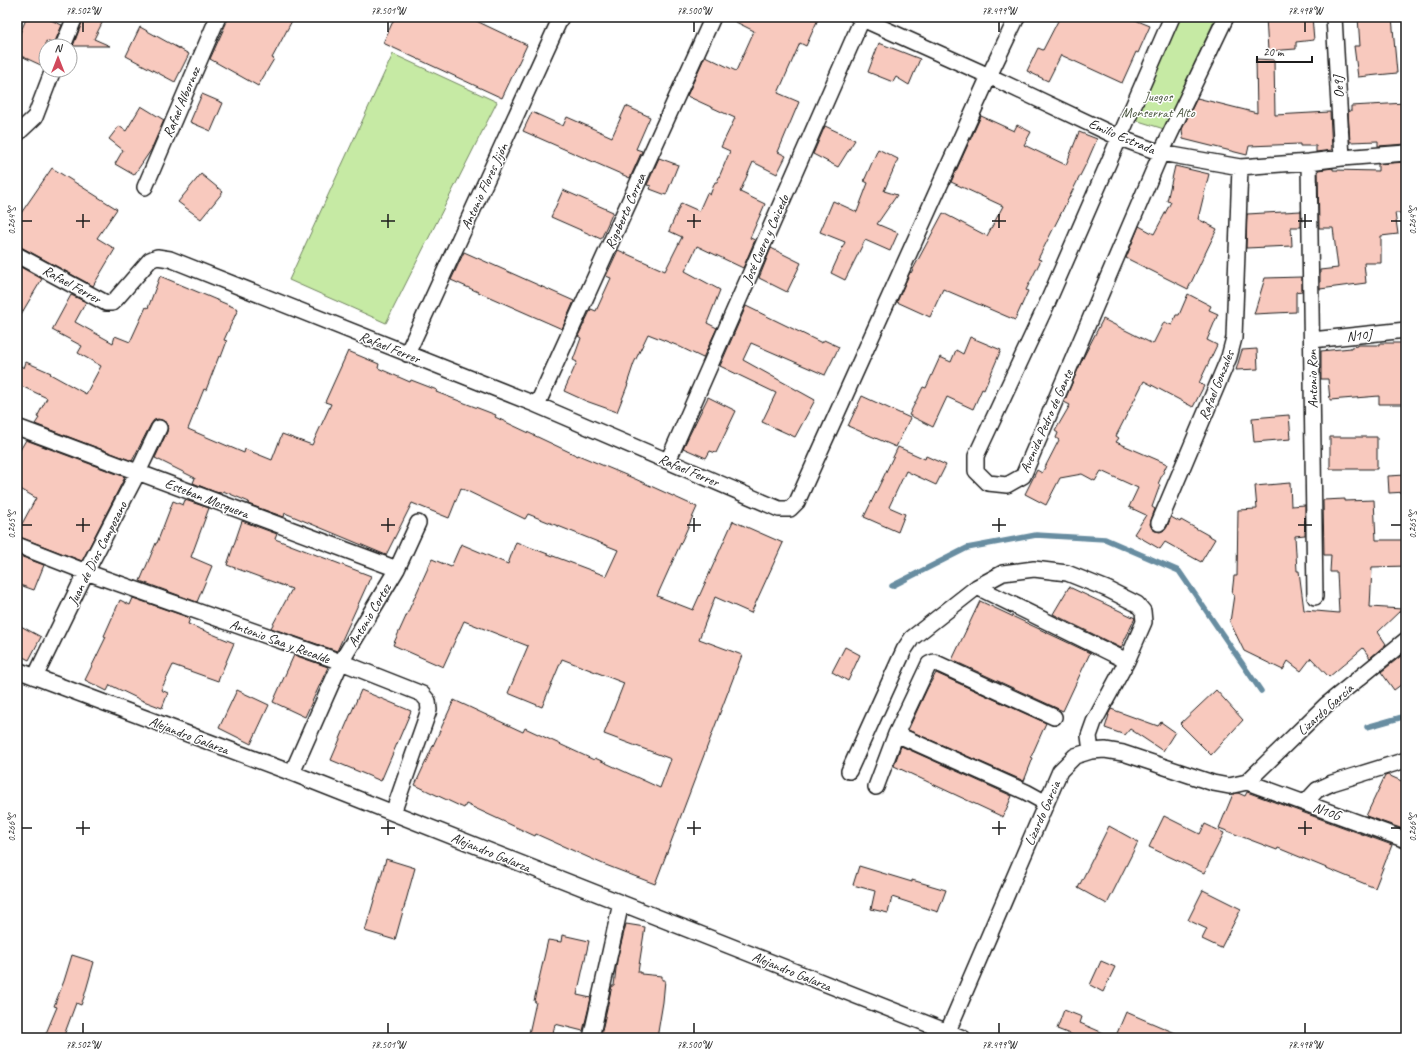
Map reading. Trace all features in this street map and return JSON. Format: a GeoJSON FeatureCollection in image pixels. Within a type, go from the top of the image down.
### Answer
{"type":"FeatureCollection","features":[{"type":"Feature","properties":{"kind":"street"},"geometry":{"type":"LineString","coordinates":[[66,38],[75,17]]}},
{"type":"Feature","properties":{"kind":"street","name":"Rafael Albornoz"},"geometry":{"type":"LineString","coordinates":[[145,187],[218,17]]}},
{"type":"Feature","properties":{"kind":"street","name":"Antonio Flores Jijón"},"geometry":{"type":"LineString","coordinates":[[407,354],[561,17]]}},
{"type":"Feature","properties":{"kind":"street","name":"Rigoberto Correa"},"geometry":{"type":"LineString","coordinates":[[537,405],[713,17]]}},
{"type":"Feature","properties":{"kind":"street"},"geometry":{"type":"LineString","coordinates":[[989,76],[1018,17]]}},
{"type":"Feature","properties":{"kind":"street","name":"Avenida Pedro de Gante"},"geometry":{"type":"LineString","coordinates":[[1172,17],[1046,306],[976,456],[976,471],[988,483],[1007,485],[1023,476],[1161,153],[1226,17]]}},
{"type":"Feature","properties":{"kind":"street","name":"Oe9J"},"geometry":{"type":"LineString","coordinates":[[1334,17],[1342,158]]}},
{"type":"Feature","properties":{"kind":"street","name":"Emilio Estrada"},"geometry":{"type":"LineString","coordinates":[[861,18],[1120,138],[1161,153],[1240,167],[1406,153]]}},
{"type":"Feature","properties":{"kind":"street","name":"José Cuero y Caicedo"},"geometry":{"type":"LineString","coordinates":[[668,461],[861,18]]}},
{"type":"Feature","properties":{"kind":"street","name":"Rafael Ferrer"},"geometry":{"type":"LineString","coordinates":[[17,255],[106,302],[116,300],[150,260],[157,257],[163,257],[238,285],[537,405],[779,509],[790,508],[797,502],[989,76]]}},
{"type":"Feature","properties":{"kind":"street"},"geometry":{"type":"LineString","coordinates":[[17,134],[35,117],[50,78]]}},
{"type":"Feature","properties":{"kind":"street","name":"Antonio Ron"},"geometry":{"type":"LineString","coordinates":[[1308,162],[1315,597]]}},
{"type":"Feature","properties":{"kind":"street","name":"Rafael Gonzales"},"geometry":{"type":"LineString","coordinates":[[1159,523],[1229,357],[1234,338],[1240,167]]}},
{"type":"Feature","properties":{"kind":"street","name":"N10J"},"geometry":{"type":"LineString","coordinates":[[1312,340],[1406,330]]}},
{"type":"Feature","properties":{"kind":"street","name":"Esteban Mosquera"},"geometry":{"type":"LineString","coordinates":[[17,427],[397,569]]}},
{"type":"Feature","properties":{"kind":"street","name":"Juan de Dios Campozano"},"geometry":{"type":"LineString","coordinates":[[35,677],[159,428]]}},
{"type":"Feature","properties":{"kind":"street","name":"Antonio Cortez"},"geometry":{"type":"LineString","coordinates":[[292,773],[341,662],[397,569],[418,523]]}},
{"type":"Feature","properties":{"kind":"street","name":"Antonio Saa y Recalde"},"geometry":{"type":"LineString","coordinates":[[17,545],[86,572],[341,662],[422,694],[428,701],[429,710],[393,813]]}},
{"type":"Feature","properties":{"kind":"street"},"geometry":{"type":"LineString","coordinates":[[849,771],[904,650],[912,638],[978,587],[1003,573],[1034,569],[1067,573],[1107,589],[1137,604],[1143,611],[1144,622],[1127,661],[1094,722],[1089,736],[1091,751]]}},
{"type":"Feature","properties":{"kind":"street"},"geometry":{"type":"LineString","coordinates":[[978,587],[1127,661]]}},
{"type":"Feature","properties":{"kind":"street","name":"Lizardo García"},"geometry":{"type":"LineString","coordinates":[[1247,782],[1326,705],[1406,640]]}},
{"type":"Feature","properties":{"kind":"street"},"geometry":{"type":"LineString","coordinates":[[876,787],[896,734],[931,662],[934,662],[1054,717]]}},
{"type":"Feature","properties":{"kind":"street","name":"Alejandro Galarza"},"geometry":{"type":"LineString","coordinates":[[17,670],[292,773],[945,1035],[963,1038]]}},
{"type":"Feature","properties":{"kind":"street"},"geometry":{"type":"LineString","coordinates":[[896,734],[1026,792],[1046,803]]}},
{"type":"Feature","properties":{"kind":"street","name":"Lizardo Garcia"},"geometry":{"type":"LineString","coordinates":[[945,1035],[1060,771],[1075,756],[1091,751],[1105,750],[1123,753],[1213,783],[1229,786],[1247,782]]}},
{"type":"Feature","properties":{"kind":"street"},"geometry":{"type":"LineString","coordinates":[[1305,803],[1317,790],[1332,783],[1406,760]]}},
{"type":"Feature","properties":{"kind":"street","name":"N10G"},"geometry":{"type":"LineString","coordinates":[[1247,782],[1406,840]]}},
{"type":"Feature","properties":{"kind":"street"},"geometry":{"type":"LineString","coordinates":[[592,1038],[621,904]]}},
{"type":"Feature","properties":{"kind":"green space","name":"Juegos Monserrat Alto"},"geometry":{"type":"Polygon","coordinates":[[[1181,17],[1216,17],[1164,129],[1132,119],[1181,17]]]}},
{"type":"Feature","properties":{"kind":"green space"},"geometry":{"type":"Polygon","coordinates":[[[393,54],[497,102],[386,323],[289,280],[393,54]]]}},
{"type":"Feature","properties":{"kind":"building"},"geometry":{"type":"Polygon","coordinates":[[[27,17],[44,17],[62,25],[57,38],[38,38],[38,64],[17,54],[17,40],[27,17]]]}},
{"type":"Feature","properties":{"kind":"building"},"geometry":{"type":"Polygon","coordinates":[[[84,17],[105,17],[94,39],[110,46],[78,46],[78,38],[76,38],[84,17]]]}},
{"type":"Feature","properties":{"kind":"building"},"geometry":{"type":"Polygon","coordinates":[[[229,17],[294,17],[272,58],[274,59],[258,86],[210,59],[229,17]]]}},
{"type":"Feature","properties":{"kind":"building"},"geometry":{"type":"Polygon","coordinates":[[[395,17],[468,17],[527,45],[502,98],[383,43],[395,17]]]}},
{"type":"Feature","properties":{"kind":"building"},"geometry":{"type":"Polygon","coordinates":[[[726,17],[819,17],[806,46],[800,43],[778,93],[799,102],[778,152],[786,156],[777,174],[753,162],[740,192],[765,204],[750,238],[755,240],[743,268],[697,246],[685,271],[720,290],[707,323],[717,328],[703,358],[648,334],[634,363],[628,384],[617,412],[564,391],[577,362],[573,360],[581,338],[578,336],[591,309],[596,311],[611,278],[606,276],[618,250],[665,271],[682,237],[669,231],[681,203],[699,211],[707,193],[710,195],[715,182],[717,182],[730,151],[721,147],[735,118],[687,96],[705,56],[736,71],[754,31],[726,17]]]}},
{"type":"Feature","properties":{"kind":"building"},"geometry":{"type":"Polygon","coordinates":[[[1060,17],[1128,17],[1150,26],[1122,83],[1061,55],[1048,81],[1027,71],[1038,48],[1043,50],[1060,17]]]}},
{"type":"Feature","properties":{"kind":"building"},"geometry":{"type":"Polygon","coordinates":[[[1266,17],[1312,17],[1314,40],[1296,42],[1296,49],[1268,51],[1266,17]]]}},
{"type":"Feature","properties":{"kind":"building"},"geometry":{"type":"Polygon","coordinates":[[[1358,17],[1392,17],[1397,73],[1358,77],[1354,46],[1360,46],[1358,17]]]}},
{"type":"Feature","properties":{"kind":"building"},"geometry":{"type":"Polygon","coordinates":[[[140,27],[189,54],[175,82],[126,56],[140,27]]]}},
{"type":"Feature","properties":{"kind":"building"},"geometry":{"type":"Polygon","coordinates":[[[879,43],[920,59],[909,85],[896,77],[893,82],[868,72],[879,43]]]}},
{"type":"Feature","properties":{"kind":"building"},"geometry":{"type":"Polygon","coordinates":[[[1256,59],[1274,60],[1275,115],[1330,112],[1332,150],[1316,152],[1316,146],[1300,146],[1300,144],[1249,146],[1247,155],[1183,139],[1182,129],[1197,98],[1257,113],[1256,59]]]}},
{"type":"Feature","properties":{"kind":"building"},"geometry":{"type":"Polygon","coordinates":[[[202,94],[223,103],[211,131],[190,122],[202,94]]]}},
{"type":"Feature","properties":{"kind":"building"},"geometry":{"type":"Polygon","coordinates":[[[1406,103],[1406,144],[1378,146],[1378,141],[1350,142],[1348,111],[1351,111],[1351,106],[1406,103]]]}},
{"type":"Feature","properties":{"kind":"building"},"geometry":{"type":"Polygon","coordinates":[[[141,106],[164,120],[151,150],[134,175],[115,164],[123,150],[109,139],[119,126],[126,131],[141,106]]]}},
{"type":"Feature","properties":{"kind":"building"},"geometry":{"type":"Polygon","coordinates":[[[626,106],[650,117],[636,149],[642,151],[630,178],[523,131],[532,112],[563,126],[567,117],[612,137],[626,106]]]}},
{"type":"Feature","properties":{"kind":"building"},"geometry":{"type":"Polygon","coordinates":[[[981,116],[1014,131],[1017,125],[1031,132],[1024,145],[1066,165],[1079,132],[1097,139],[1038,259],[1041,260],[1026,290],[1028,291],[1015,320],[943,289],[930,317],[897,302],[910,272],[911,273],[943,213],[987,236],[1003,206],[951,182],[981,116]]]}},
{"type":"Feature","properties":{"kind":"building"},"geometry":{"type":"Polygon","coordinates":[[[825,126],[855,140],[838,167],[813,154],[825,126]]]}},
{"type":"Feature","properties":{"kind":"building"},"geometry":{"type":"Polygon","coordinates":[[[878,149],[898,159],[884,191],[897,195],[877,224],[898,233],[890,251],[865,240],[845,280],[831,273],[845,242],[820,232],[833,201],[857,212],[868,183],[864,181],[878,149]]]}},
{"type":"Feature","properties":{"kind":"building"},"geometry":{"type":"Polygon","coordinates":[[[659,158],[678,165],[666,195],[650,189],[651,186],[647,185],[659,158]]]}},
{"type":"Feature","properties":{"kind":"building"},"geometry":{"type":"Polygon","coordinates":[[[1406,162],[1406,213],[1395,213],[1398,234],[1381,236],[1381,263],[1364,263],[1366,283],[1320,289],[1320,270],[1338,268],[1333,228],[1319,228],[1318,170],[1333,168],[1333,170],[1378,171],[1378,164],[1406,162]]]}},
{"type":"Feature","properties":{"kind":"building"},"geometry":{"type":"Polygon","coordinates":[[[1175,166],[1209,174],[1198,219],[1217,229],[1188,289],[1126,258],[1139,226],[1154,234],[1171,202],[1167,201],[1175,166]]]}},
{"type":"Feature","properties":{"kind":"building"},"geometry":{"type":"Polygon","coordinates":[[[52,168],[117,209],[97,238],[115,249],[93,286],[17,246],[17,219],[52,168]]]}},
{"type":"Feature","properties":{"kind":"building"},"geometry":{"type":"Polygon","coordinates":[[[201,174],[223,192],[201,219],[178,202],[201,174]]]}},
{"type":"Feature","properties":{"kind":"building"},"geometry":{"type":"Polygon","coordinates":[[[563,190],[613,212],[601,239],[551,217],[563,190]]]}},
{"type":"Feature","properties":{"kind":"building"},"geometry":{"type":"Polygon","coordinates":[[[1301,211],[1301,227],[1291,227],[1292,246],[1246,248],[1247,214],[1301,211]]]}},
{"type":"Feature","properties":{"kind":"building"},"geometry":{"type":"Polygon","coordinates":[[[771,248],[801,263],[787,292],[759,278],[771,248]]]}},
{"type":"Feature","properties":{"kind":"building"},"geometry":{"type":"Polygon","coordinates":[[[464,252],[574,301],[562,329],[451,280],[464,252]]]}},
{"type":"Feature","properties":{"kind":"building"},"geometry":{"type":"Polygon","coordinates":[[[17,265],[42,279],[17,321],[17,265]]]}},
{"type":"Feature","properties":{"kind":"building"},"geometry":{"type":"Polygon","coordinates":[[[160,276],[238,309],[224,340],[227,341],[221,357],[219,356],[206,390],[204,389],[188,429],[244,453],[245,449],[272,460],[282,434],[312,445],[331,404],[325,402],[348,351],[379,364],[378,368],[410,382],[411,380],[437,390],[436,392],[496,415],[495,417],[578,456],[633,478],[697,507],[657,596],[693,610],[733,521],[783,543],[751,613],[715,597],[699,639],[742,655],[655,884],[603,864],[536,834],[535,836],[466,804],[464,808],[415,785],[454,700],[523,732],[525,728],[594,760],[595,758],[660,788],[671,759],[604,734],[624,683],[562,659],[542,707],[508,693],[528,646],[464,621],[443,667],[393,645],[432,559],[451,567],[461,544],[508,564],[516,542],[606,576],[618,550],[528,514],[525,519],[461,488],[449,518],[412,503],[386,555],[285,513],[284,517],[248,504],[249,502],[223,491],[222,493],[215,492],[193,483],[195,478],[155,458],[168,427],[167,423],[162,420],[154,420],[151,424],[132,461],[35,424],[47,398],[17,384],[17,364],[24,368],[26,362],[51,373],[50,374],[86,394],[101,366],[78,353],[82,346],[52,330],[71,295],[86,302],[75,322],[113,343],[115,336],[130,342],[146,307],[148,308],[160,276]]]}},
{"type":"Feature","properties":{"kind":"building"},"geometry":{"type":"Polygon","coordinates":[[[1302,277],[1302,291],[1296,292],[1296,312],[1254,314],[1265,278],[1302,277]]]}},
{"type":"Feature","properties":{"kind":"building"},"geometry":{"type":"Polygon","coordinates":[[[1188,294],[1211,306],[1209,310],[1218,314],[1207,340],[1217,345],[1199,383],[1204,386],[1193,407],[1144,381],[1116,436],[1119,438],[1116,442],[1167,464],[1158,484],[1160,485],[1152,507],[1155,509],[1150,524],[1152,529],[1160,532],[1165,530],[1171,517],[1180,522],[1181,520],[1215,539],[1201,562],[1165,542],[1160,549],[1134,534],[1146,515],[1129,507],[1138,488],[1101,471],[1095,481],[1082,474],[1060,478],[1046,505],[1025,494],[1037,470],[1042,473],[1059,440],[1056,438],[1058,433],[1055,431],[1070,405],[1064,402],[1082,360],[1103,319],[1153,344],[1164,322],[1172,325],[1176,315],[1179,315],[1188,294]]]}},
{"type":"Feature","properties":{"kind":"building"},"geometry":{"type":"Polygon","coordinates":[[[746,306],[822,343],[824,340],[839,347],[825,375],[751,343],[743,360],[815,400],[795,437],[762,422],[776,393],[720,366],[746,306]]]}},
{"type":"Feature","properties":{"kind":"building"},"geometry":{"type":"Polygon","coordinates":[[[970,337],[1001,350],[984,390],[982,389],[973,409],[947,397],[933,427],[909,415],[923,387],[926,388],[940,357],[951,362],[956,350],[963,354],[970,337]]]}},
{"type":"Feature","properties":{"kind":"building"},"geometry":{"type":"Polygon","coordinates":[[[1380,343],[1406,343],[1406,404],[1379,404],[1379,396],[1330,400],[1328,379],[1321,379],[1321,351],[1351,348],[1357,345],[1380,345],[1380,343]]]}},
{"type":"Feature","properties":{"kind":"building"},"geometry":{"type":"Polygon","coordinates":[[[1257,349],[1258,369],[1236,370],[1242,350],[1257,349]]]}},
{"type":"Feature","properties":{"kind":"building"},"geometry":{"type":"Polygon","coordinates":[[[862,396],[910,418],[896,447],[848,426],[862,396]]]}},
{"type":"Feature","properties":{"kind":"building"},"geometry":{"type":"Polygon","coordinates":[[[708,397],[736,411],[716,453],[710,451],[706,458],[683,448],[708,397]]]}},
{"type":"Feature","properties":{"kind":"building"},"geometry":{"type":"Polygon","coordinates":[[[1289,415],[1291,439],[1254,442],[1252,418],[1289,415]]]}},
{"type":"Feature","properties":{"kind":"building"},"geometry":{"type":"Polygon","coordinates":[[[1330,437],[1377,437],[1377,469],[1330,469],[1330,437]]]}},
{"type":"Feature","properties":{"kind":"building"},"geometry":{"type":"Polygon","coordinates":[[[26,440],[125,477],[82,561],[17,536],[17,533],[36,498],[17,487],[17,455],[26,440]]]}},
{"type":"Feature","properties":{"kind":"building"},"geometry":{"type":"Polygon","coordinates":[[[898,447],[925,459],[926,456],[946,465],[936,485],[906,471],[889,507],[905,514],[898,532],[864,517],[898,447]]]}},
{"type":"Feature","properties":{"kind":"building"},"geometry":{"type":"Polygon","coordinates":[[[1406,475],[1406,492],[1389,493],[1388,476],[1406,475]]]}},
{"type":"Feature","properties":{"kind":"building"},"geometry":{"type":"Polygon","coordinates":[[[1290,483],[1291,506],[1305,505],[1305,535],[1295,536],[1297,571],[1299,571],[1304,610],[1339,613],[1337,572],[1330,572],[1331,555],[1324,555],[1323,500],[1374,500],[1376,540],[1406,540],[1406,566],[1372,567],[1370,607],[1402,609],[1378,632],[1386,644],[1370,658],[1363,648],[1329,677],[1311,658],[1301,671],[1288,661],[1283,670],[1244,651],[1230,622],[1234,595],[1232,594],[1234,576],[1237,576],[1238,510],[1257,509],[1255,486],[1290,483]]]}},
{"type":"Feature","properties":{"kind":"building"},"geometry":{"type":"Polygon","coordinates":[[[185,500],[209,508],[191,557],[212,566],[197,602],[140,581],[157,543],[173,501],[183,505],[185,500]]]}},
{"type":"Feature","properties":{"kind":"building"},"geometry":{"type":"Polygon","coordinates":[[[242,521],[277,534],[275,539],[371,576],[337,651],[271,628],[292,589],[227,565],[242,521]]]}},
{"type":"Feature","properties":{"kind":"building"},"geometry":{"type":"Polygon","coordinates":[[[17,555],[44,565],[34,590],[17,584],[17,555]]]}},
{"type":"Feature","properties":{"kind":"building"},"geometry":{"type":"Polygon","coordinates":[[[1069,587],[1135,618],[1121,648],[1053,614],[1069,587]]]}},
{"type":"Feature","properties":{"kind":"building"},"geometry":{"type":"Polygon","coordinates":[[[133,598],[190,618],[188,624],[234,643],[218,681],[173,665],[161,690],[168,693],[162,708],[110,685],[107,691],[85,680],[106,637],[104,636],[120,600],[130,605],[133,598]]]}},
{"type":"Feature","properties":{"kind":"building"},"geometry":{"type":"Polygon","coordinates":[[[980,601],[1090,653],[1063,711],[952,660],[980,601]]]}},
{"type":"Feature","properties":{"kind":"building"},"geometry":{"type":"Polygon","coordinates":[[[17,624],[41,637],[29,660],[17,654],[17,624]]]}},
{"type":"Feature","properties":{"kind":"building"},"geometry":{"type":"Polygon","coordinates":[[[845,647],[860,655],[848,681],[832,672],[845,647]]]}},
{"type":"Feature","properties":{"kind":"building"},"geometry":{"type":"Polygon","coordinates":[[[1406,652],[1406,681],[1394,690],[1381,672],[1406,652]]]}},
{"type":"Feature","properties":{"kind":"building"},"geometry":{"type":"Polygon","coordinates":[[[294,655],[328,667],[305,717],[273,702],[294,655]]]}},
{"type":"Feature","properties":{"kind":"building"},"geometry":{"type":"Polygon","coordinates":[[[936,673],[1046,723],[1031,757],[1033,758],[1024,781],[908,730],[936,673]]]}},
{"type":"Feature","properties":{"kind":"building"},"geometry":{"type":"Polygon","coordinates":[[[237,690],[269,705],[251,744],[219,728],[237,690]]]}},
{"type":"Feature","properties":{"kind":"building"},"geometry":{"type":"Polygon","coordinates":[[[361,690],[411,711],[381,781],[331,760],[361,690]]]}},
{"type":"Feature","properties":{"kind":"building"},"geometry":{"type":"Polygon","coordinates":[[[1216,690],[1243,720],[1211,755],[1180,724],[1216,690]]]}},
{"type":"Feature","properties":{"kind":"building"},"geometry":{"type":"Polygon","coordinates":[[[1111,709],[1158,726],[1161,722],[1175,732],[1163,751],[1130,729],[1125,735],[1105,728],[1111,709]]]}},
{"type":"Feature","properties":{"kind":"building"},"geometry":{"type":"Polygon","coordinates":[[[901,746],[1012,796],[1003,817],[894,766],[901,746]]]}},
{"type":"Feature","properties":{"kind":"building"},"geometry":{"type":"Polygon","coordinates":[[[1388,775],[1406,783],[1406,830],[1366,816],[1385,776],[1388,775]]]}},
{"type":"Feature","properties":{"kind":"building"},"geometry":{"type":"Polygon","coordinates":[[[1247,792],[1392,845],[1375,888],[1278,848],[1277,850],[1219,828],[1233,794],[1238,793],[1245,796],[1247,792]]]}},
{"type":"Feature","properties":{"kind":"building"},"geometry":{"type":"Polygon","coordinates":[[[1164,816],[1200,834],[1205,824],[1224,833],[1204,873],[1149,847],[1164,816]]]}},
{"type":"Feature","properties":{"kind":"building"},"geometry":{"type":"Polygon","coordinates":[[[1109,826],[1138,842],[1107,904],[1078,888],[1109,826]]]}},
{"type":"Feature","properties":{"kind":"building"},"geometry":{"type":"Polygon","coordinates":[[[386,859],[415,868],[395,940],[365,931],[386,859]]]}},
{"type":"Feature","properties":{"kind":"building"},"geometry":{"type":"Polygon","coordinates":[[[859,866],[912,882],[912,880],[946,890],[938,912],[892,897],[888,913],[871,909],[875,891],[853,885],[859,866]]]}},
{"type":"Feature","properties":{"kind":"building"},"geometry":{"type":"Polygon","coordinates":[[[1203,890],[1241,909],[1221,948],[1202,939],[1207,929],[1188,920],[1203,890]]]}},
{"type":"Feature","properties":{"kind":"building"},"geometry":{"type":"Polygon","coordinates":[[[626,924],[645,927],[638,972],[641,972],[641,974],[662,976],[662,980],[665,980],[657,1038],[602,1038],[601,1035],[612,986],[614,986],[617,960],[626,924]]]}},
{"type":"Feature","properties":{"kind":"building"},"geometry":{"type":"Polygon","coordinates":[[[562,935],[589,941],[577,995],[591,998],[583,1031],[555,1024],[552,1038],[528,1038],[536,1002],[534,1001],[548,940],[561,942],[562,935]]]}},
{"type":"Feature","properties":{"kind":"building"},"geometry":{"type":"Polygon","coordinates":[[[72,955],[94,962],[84,997],[81,1005],[76,1003],[63,1038],[44,1038],[57,1007],[54,1006],[72,955]]]}},
{"type":"Feature","properties":{"kind":"building"},"geometry":{"type":"Polygon","coordinates":[[[1101,961],[1115,967],[1103,992],[1090,985],[1101,961]]]}},
{"type":"Feature","properties":{"kind":"building"},"geometry":{"type":"Polygon","coordinates":[[[1064,1010],[1082,1017],[1080,1023],[1115,1038],[1080,1038],[1057,1029],[1064,1010]]]}},
{"type":"Feature","properties":{"kind":"building"},"geometry":{"type":"Polygon","coordinates":[[[1126,1012],[1187,1038],[1115,1038],[1126,1012]]]}},
{"type":"Feature","properties":{"kind":"waterway"},"geometry":{"type":"LineString","coordinates":[[892,586],[967,548],[1036,535],[1105,539],[1179,571],[1261,691]]}},
{"type":"Feature","properties":{"kind":"waterway"},"geometry":{"type":"LineString","coordinates":[[1367,727],[1406,716]]}}]}
